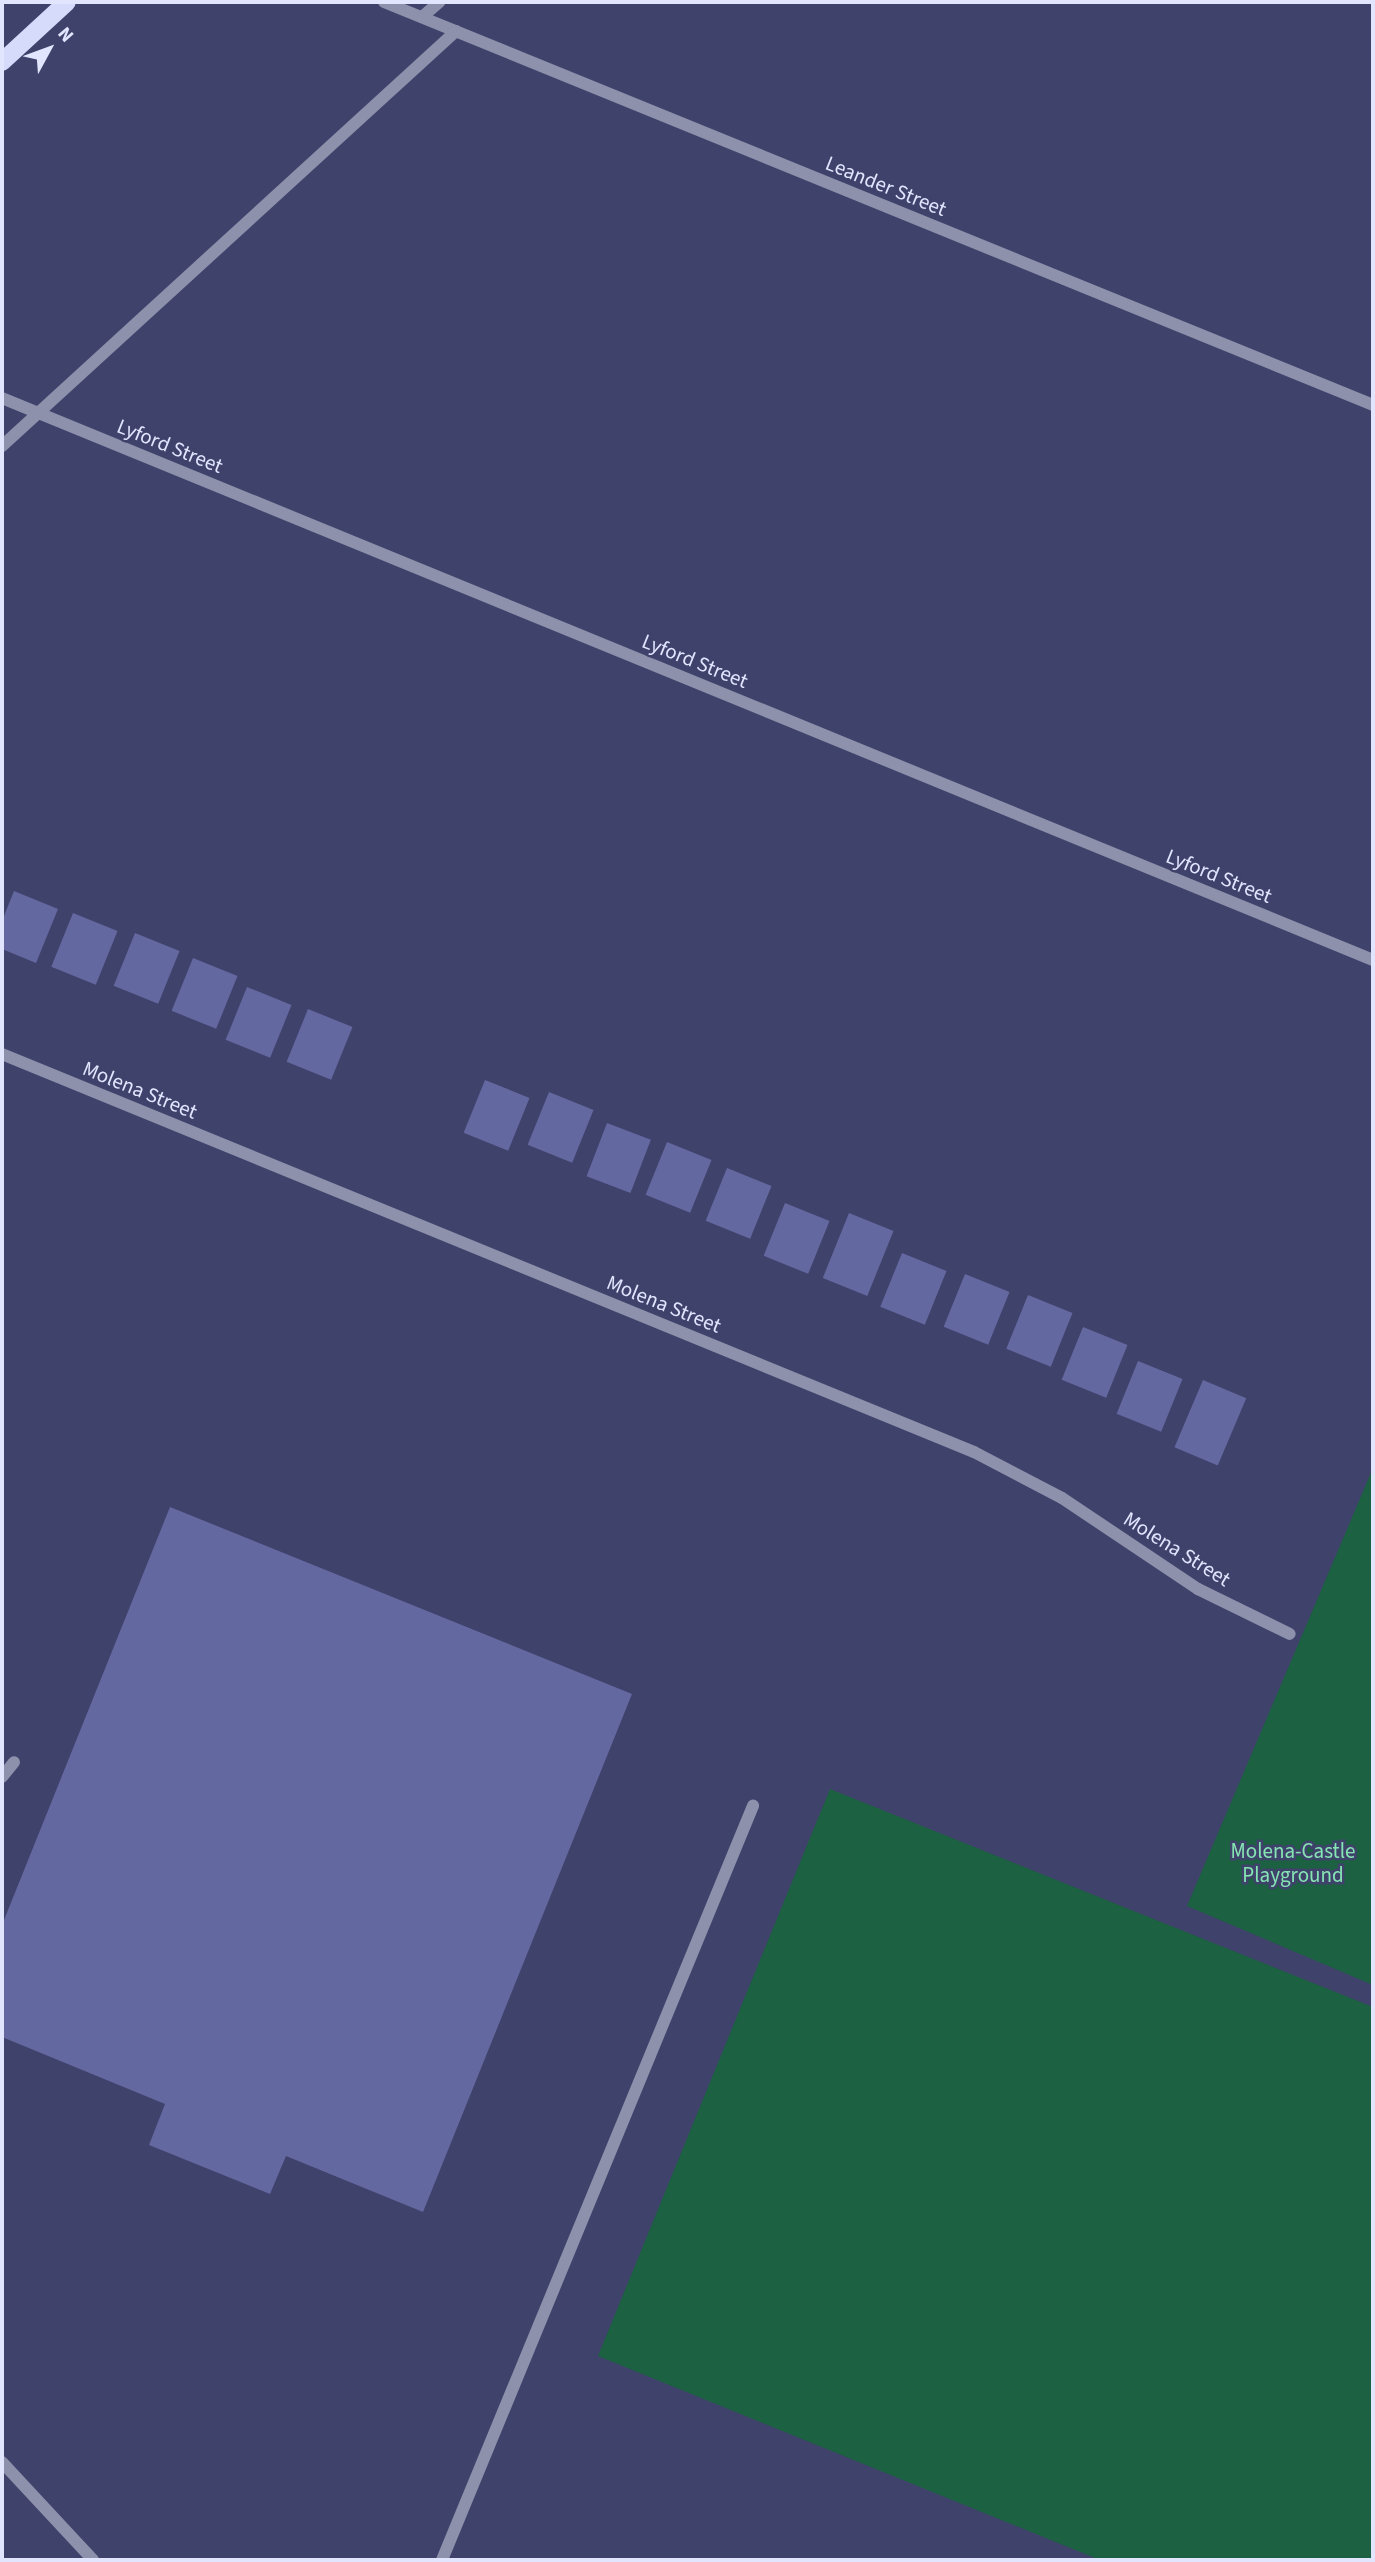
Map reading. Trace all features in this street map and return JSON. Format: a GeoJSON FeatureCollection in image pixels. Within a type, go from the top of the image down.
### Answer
{"type":"FeatureCollection","features":[{"type":"Feature","properties":{"kind":"main road"},"geometry":{"type":"LineString","coordinates":[[2,62],[67,2]]}},
{"type":"Feature","properties":{"kind":"street","name":"Leander Street"},"geometry":{"type":"LineString","coordinates":[[384,2],[1373,405]]}},
{"type":"Feature","properties":{"kind":"street"},"geometry":{"type":"LineString","coordinates":[[422,17],[439,2]]}},
{"type":"Feature","properties":{"kind":"street"},"geometry":{"type":"LineString","coordinates":[[2,446],[456,31]]}},
{"type":"Feature","properties":{"kind":"street","name":"Lyford Street"},"geometry":{"type":"LineString","coordinates":[[2,398],[1373,960]]}},
{"type":"Feature","properties":{"kind":"street","name":"Molena Street"},"geometry":{"type":"LineString","coordinates":[[2,1055],[974,1452],[1062,1498],[1198,1589],[1290,1634]]}},
{"type":"Feature","properties":{"kind":"street"},"geometry":{"type":"LineString","coordinates":[[2,1777],[14,1762]]}},
{"type":"Feature","properties":{"kind":"street"},"geometry":{"type":"LineString","coordinates":[[442,2560],[754,1806]]}},
{"type":"Feature","properties":{"kind":"street"},"geometry":{"type":"LineString","coordinates":[[2,2462],[93,2560]]}},
{"type":"Feature","properties":{"kind":"green space","name":"Molena-Castle Playground"},"geometry":{"type":"Polygon","coordinates":[[[1373,1468],[1373,1985],[1187,1906],[1373,1468]]]}},
{"type":"Feature","properties":{"kind":"green space"},"geometry":{"type":"Polygon","coordinates":[[[830,1789],[1373,2007],[1373,2560],[1100,2560],[598,2356],[830,1789]]]}},
{"type":"Feature","properties":{"kind":"building"},"geometry":{"type":"Polygon","coordinates":[[[14,891],[58,909],[36,963],[2,949],[2,921],[14,891]]]}},
{"type":"Feature","properties":{"kind":"building"},"geometry":{"type":"Polygon","coordinates":[[[73,913],[118,931],[96,985],[51,967],[73,913]]]}},
{"type":"Feature","properties":{"kind":"building"},"geometry":{"type":"Polygon","coordinates":[[[135,933],[180,951],[158,1004],[114,986],[135,933]]]}},
{"type":"Feature","properties":{"kind":"building"},"geometry":{"type":"Polygon","coordinates":[[[193,958],[238,976],[216,1029],[172,1011],[193,958]]]}},
{"type":"Feature","properties":{"kind":"building"},"geometry":{"type":"Polygon","coordinates":[[[247,987],[292,1005],[270,1058],[226,1040],[247,987]]]}},
{"type":"Feature","properties":{"kind":"building"},"geometry":{"type":"Polygon","coordinates":[[[308,1009],[353,1027],[331,1080],[287,1062],[308,1009]]]}},
{"type":"Feature","properties":{"kind":"building"},"geometry":{"type":"Polygon","coordinates":[[[485,1080],[530,1098],[508,1151],[464,1133],[485,1080]]]}},
{"type":"Feature","properties":{"kind":"building"},"geometry":{"type":"Polygon","coordinates":[[[549,1092],[594,1110],[572,1163],[528,1145],[549,1092]]]}},
{"type":"Feature","properties":{"kind":"building"},"geometry":{"type":"Polygon","coordinates":[[[607,1123],[651,1140],[630,1193],[587,1176],[607,1123]]]}},
{"type":"Feature","properties":{"kind":"building"},"geometry":{"type":"Polygon","coordinates":[[[667,1142],[712,1160],[690,1213],[646,1195],[667,1142]]]}},
{"type":"Feature","properties":{"kind":"building"},"geometry":{"type":"Polygon","coordinates":[[[727,1168],[772,1186],[750,1239],[706,1221],[727,1168]]]}},
{"type":"Feature","properties":{"kind":"building"},"geometry":{"type":"Polygon","coordinates":[[[785,1203],[830,1221],[808,1274],[764,1256],[785,1203]]]}},
{"type":"Feature","properties":{"kind":"building"},"geometry":{"type":"Polygon","coordinates":[[[849,1213],[894,1231],[867,1296],[823,1278],[849,1213]]]}},
{"type":"Feature","properties":{"kind":"building"},"geometry":{"type":"Polygon","coordinates":[[[902,1253],[947,1271],[925,1325],[880,1307],[902,1253]]]}},
{"type":"Feature","properties":{"kind":"building"},"geometry":{"type":"Polygon","coordinates":[[[965,1274],[1010,1292],[988,1345],[944,1327],[965,1274]]]}},
{"type":"Feature","properties":{"kind":"building"},"geometry":{"type":"Polygon","coordinates":[[[1028,1295],[1073,1313],[1051,1367],[1006,1349],[1028,1295]]]}},
{"type":"Feature","properties":{"kind":"building"},"geometry":{"type":"Polygon","coordinates":[[[1083,1327],[1128,1345],[1106,1398],[1062,1380],[1083,1327]]]}},
{"type":"Feature","properties":{"kind":"building"},"geometry":{"type":"Polygon","coordinates":[[[1138,1361],[1183,1379],[1161,1432],[1117,1414],[1138,1361]]]}},
{"type":"Feature","properties":{"kind":"building"},"geometry":{"type":"Polygon","coordinates":[[[1203,1380],[1246,1398],[1218,1466],[1174,1447],[1203,1380]]]}},
{"type":"Feature","properties":{"kind":"building"},"geometry":{"type":"Polygon","coordinates":[[[170,1507],[632,1694],[423,2212],[286,2156],[270,2194],[149,2145],[165,2104],[2,2037],[2,1925],[170,1507]]]}}]}
